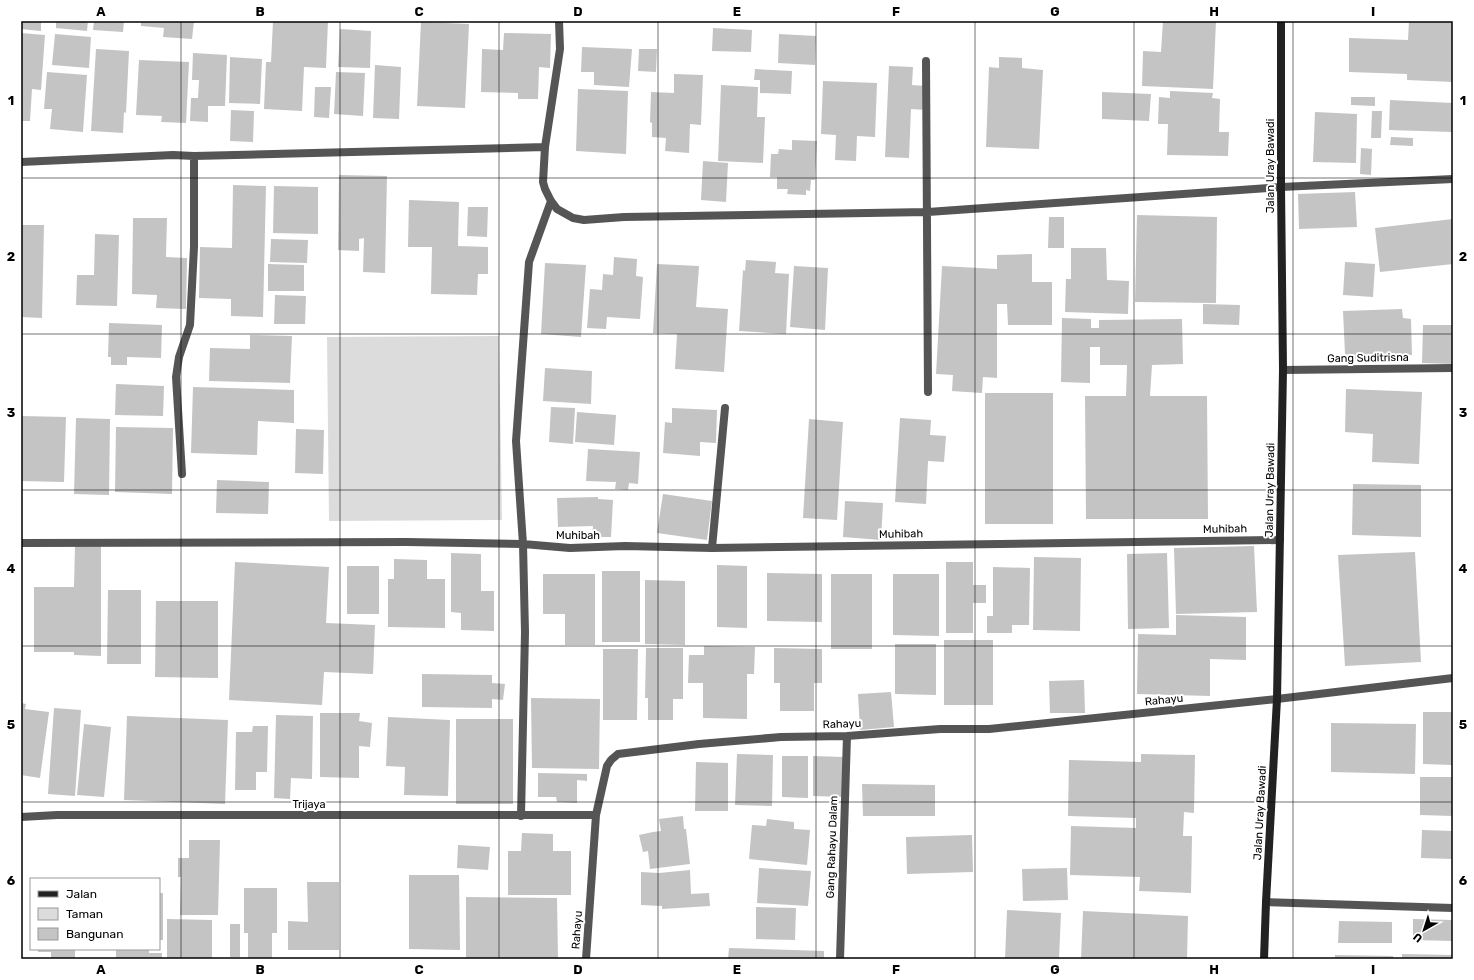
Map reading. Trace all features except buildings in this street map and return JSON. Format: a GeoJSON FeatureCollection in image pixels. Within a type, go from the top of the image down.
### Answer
{"type":"FeatureCollection","features":[{"type":"Feature","properties":{"kind":"street"},"geometry":{"type":"LineString","coordinates":[[558,21],[560,49],[545,146],[543,182],[551,201],[557,209],[566,215],[584,220],[632,217],[928,212],[1281,187],[1453,179]]}},
{"type":"Feature","properties":{"kind":"street","name":"Jalan Uray Bawadi"},"geometry":{"type":"LineString","coordinates":[[1264,959],[1277,700],[1280,540],[1283,370],[1281,21]]}},
{"type":"Feature","properties":{"kind":"street"},"geometry":{"type":"LineString","coordinates":[[926,61],[928,392]]}},
{"type":"Feature","properties":{"kind":"street"},"geometry":{"type":"LineString","coordinates":[[21,162],[173,155],[194,156],[545,146]]}},
{"type":"Feature","properties":{"kind":"street"},"geometry":{"type":"LineString","coordinates":[[182,474],[176,377],[179,357],[190,325],[194,246],[194,156]]}},
{"type":"Feature","properties":{"kind":"street"},"geometry":{"type":"LineString","coordinates":[[521,816],[525,632],[523,544],[516,440],[529,262],[551,201]]}},
{"type":"Feature","properties":{"kind":"street","name":"Gang Suditrisna"},"geometry":{"type":"LineString","coordinates":[[1283,370],[1453,368]]}},
{"type":"Feature","properties":{"kind":"street"},"geometry":{"type":"LineString","coordinates":[[712,548],[726,408]]}},
{"type":"Feature","properties":{"kind":"street","name":"Muhibah"},"geometry":{"type":"LineString","coordinates":[[21,543],[408,542],[523,544],[570,548],[625,546],[712,548],[1280,540]]}},
{"type":"Feature","properties":{"kind":"street","name":"Rahayu"},"geometry":{"type":"LineString","coordinates":[[586,959],[596,815],[607,766],[618,754],[699,744],[781,737],[847,736],[940,729],[989,729],[1277,700],[1453,678]]}},
{"type":"Feature","properties":{"kind":"street","name":"Gang Rahayu Dalam"},"geometry":{"type":"LineString","coordinates":[[840,959],[847,736]]}},
{"type":"Feature","properties":{"kind":"street","name":"Trijaya"},"geometry":{"type":"LineString","coordinates":[[21,817],[57,815],[596,815]]}},
{"type":"Feature","properties":{"kind":"street"},"geometry":{"type":"LineString","coordinates":[[1266,902],[1453,908]]}},
{"type":"Feature","properties":{"kind":"green space"},"geometry":{"type":"Polygon","coordinates":[[[499,336],[502,520],[329,521],[327,337],[499,336]]]}}]}
